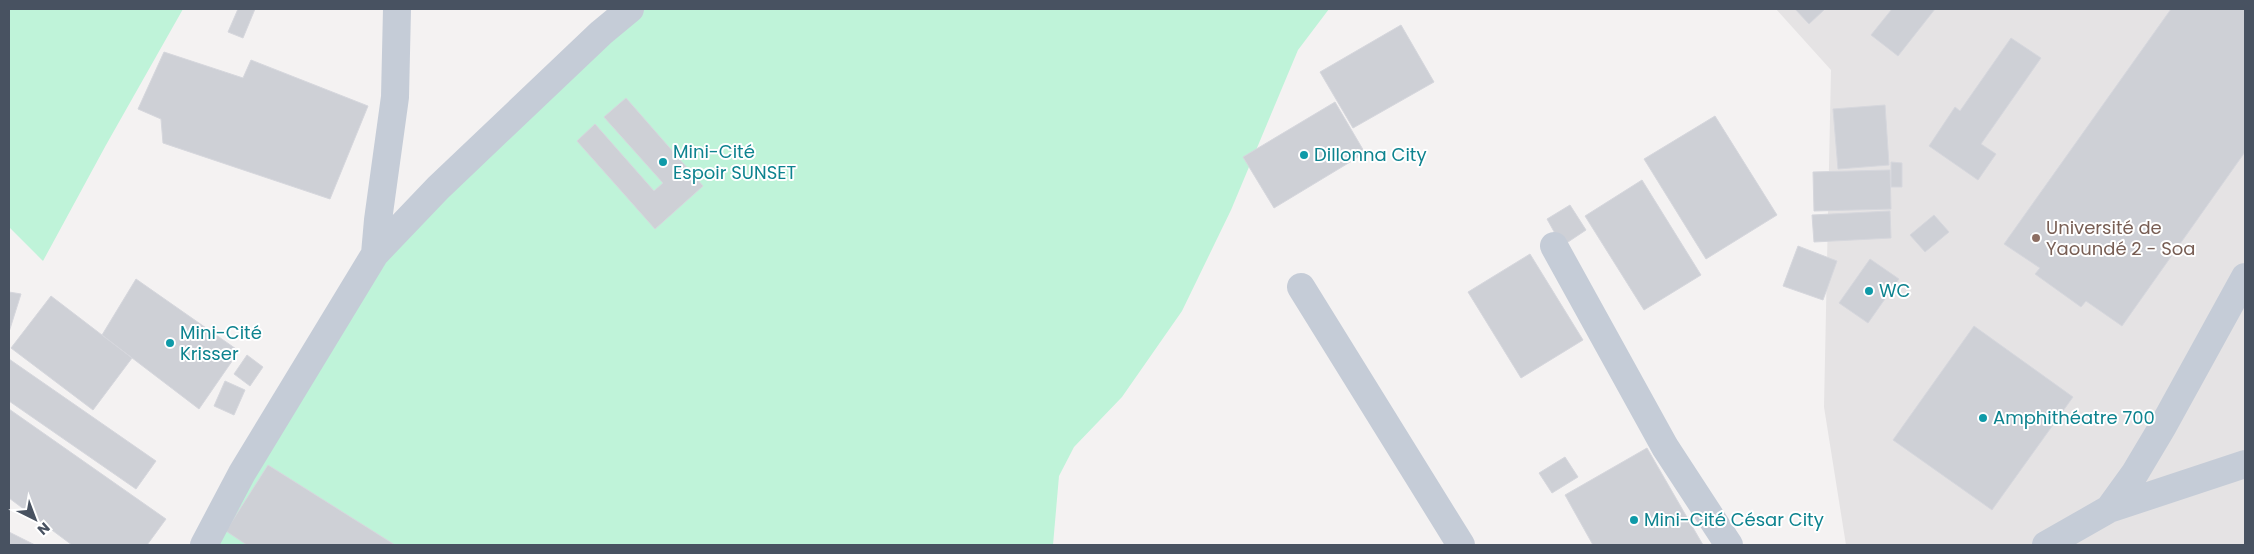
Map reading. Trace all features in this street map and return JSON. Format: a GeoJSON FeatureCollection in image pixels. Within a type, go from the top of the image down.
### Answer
{"type":"FeatureCollection","features":[{"type":"Feature","properties":{"kind":"street"},"geometry":{"type":"LineString","coordinates":[[375,254],[395,98],[397,9]]}},
{"type":"Feature","properties":{"kind":"street"},"geometry":{"type":"LineString","coordinates":[[204,545],[242,474],[375,254],[438,188],[601,33],[630,9]]}},
{"type":"Feature","properties":{"kind":"street"},"geometry":{"type":"LineString","coordinates":[[1554,246],[1666,446],[1729,545]]}},
{"type":"Feature","properties":{"kind":"street"},"geometry":{"type":"LineString","coordinates":[[2109,509],[2135,473],[2154,442],[2245,277]]}},
{"type":"Feature","properties":{"kind":"street"},"geometry":{"type":"LineString","coordinates":[[1301,287],[1461,545]]}},
{"type":"Feature","properties":{"kind":"street"},"geometry":{"type":"LineString","coordinates":[[2046,545],[2109,509],[2245,464]]}},
{"type":"Feature","properties":{"kind":"shaded area","name":"Université de Yaoundé 2 - Soa"},"geometry":{"type":"Polygon","coordinates":[[[1776,9],[2245,9],[2245,545],[1846,545],[1824,407],[1831,70],[1776,9]]]}},
{"type":"Feature","properties":{"kind":"green space"},"geometry":{"type":"Polygon","coordinates":[[[9,9],[183,9],[43,261],[9,227],[9,9]]]}},
{"type":"Feature","properties":{"kind":"green space"},"geometry":{"type":"Polygon","coordinates":[[[630,9],[1329,9],[1298,50],[1231,210],[1182,311],[1122,397],[1074,447],[1059,476],[1053,545],[217,545],[362,272],[630,9]]]}},
{"type":"Feature","properties":{"kind":"building"},"geometry":{"type":"Polygon","coordinates":[[[238,9],[255,9],[243,38],[228,32],[238,9]]]}},
{"type":"Feature","properties":{"kind":"building"},"geometry":{"type":"Polygon","coordinates":[[[1795,9],[1825,9],[1809,24],[1795,9]]]}},
{"type":"Feature","properties":{"kind":"building"},"geometry":{"type":"Polygon","coordinates":[[[1892,9],[1935,9],[1898,56],[1871,35],[1892,9]]]}},
{"type":"Feature","properties":{"kind":"building"},"geometry":{"type":"Polygon","coordinates":[[[2171,9],[2245,9],[2245,152],[2122,326],[2086,301],[2081,307],[2035,274],[2040,268],[2004,244],[2171,9]]]}},
{"type":"Feature","properties":{"kind":"building"},"geometry":{"type":"Polygon","coordinates":[[[1401,25],[1434,82],[1353,128],[1320,72],[1401,25]]]}},
{"type":"Feature","properties":{"kind":"building"},"geometry":{"type":"Polygon","coordinates":[[[2011,38],[2041,58],[1981,144],[1996,154],[1978,180],[1929,146],[1955,107],[1960,111],[2011,38]]]}},
{"type":"Feature","properties":{"kind":"building"},"geometry":{"type":"Polygon","coordinates":[[[164,52],[243,78],[251,60],[368,106],[330,199],[163,143],[161,119],[138,109],[164,52]]]}},
{"type":"Feature","properties":{"kind":"building","name":"Mini-Cité Espoir SUNSET"},"geometry":{"type":"Polygon","coordinates":[[[626,98],[703,186],[655,229],[577,141],[595,124],[654,191],[663,183],[604,117],[626,98]]]}},
{"type":"Feature","properties":{"kind":"building","name":"Dillonna City"},"geometry":{"type":"Polygon","coordinates":[[[1335,102],[1365,153],[1274,208],[1243,157],[1335,102]]]}},
{"type":"Feature","properties":{"kind":"building"},"geometry":{"type":"Polygon","coordinates":[[[1885,105],[1889,165],[1838,169],[1833,109],[1885,105]]]}},
{"type":"Feature","properties":{"kind":"building"},"geometry":{"type":"Polygon","coordinates":[[[1715,116],[1777,215],[1706,259],[1644,159],[1715,116]]]}},
{"type":"Feature","properties":{"kind":"building"},"geometry":{"type":"Polygon","coordinates":[[[1891,162],[1902,163],[1902,187],[1891,187],[1891,162]]]}},
{"type":"Feature","properties":{"kind":"building"},"geometry":{"type":"Polygon","coordinates":[[[1890,170],[1891,209],[1814,211],[1813,172],[1890,170]]]}},
{"type":"Feature","properties":{"kind":"building"},"geometry":{"type":"Polygon","coordinates":[[[1642,180],[1701,275],[1644,310],[1585,216],[1642,180]]]}},
{"type":"Feature","properties":{"kind":"building"},"geometry":{"type":"Polygon","coordinates":[[[1570,205],[1586,230],[1562,246],[1547,219],[1570,205]]]}},
{"type":"Feature","properties":{"kind":"building"},"geometry":{"type":"Polygon","coordinates":[[[1890,211],[1891,238],[1814,242],[1812,215],[1890,211]]]}},
{"type":"Feature","properties":{"kind":"building"},"geometry":{"type":"Polygon","coordinates":[[[1934,215],[1949,232],[1925,252],[1910,235],[1934,215]]]}},
{"type":"Feature","properties":{"kind":"building"},"geometry":{"type":"Polygon","coordinates":[[[1798,246],[1837,261],[1823,300],[1783,286],[1798,246]]]}},
{"type":"Feature","properties":{"kind":"building"},"geometry":{"type":"Polygon","coordinates":[[[1530,254],[1583,340],[1521,378],[1468,292],[1530,254]]]}},
{"type":"Feature","properties":{"kind":"building","name":"WC"},"geometry":{"type":"Polygon","coordinates":[[[1870,259],[1899,279],[1868,323],[1839,303],[1870,259]]]}},
{"type":"Feature","properties":{"kind":"building","name":"Mini-Cité Krisser"},"geometry":{"type":"Polygon","coordinates":[[[136,279],[239,351],[199,409],[102,335],[136,279]]]}},
{"type":"Feature","properties":{"kind":"building"},"geometry":{"type":"Polygon","coordinates":[[[9,292],[21,294],[9,332],[9,292]]]}},
{"type":"Feature","properties":{"kind":"building"},"geometry":{"type":"Polygon","coordinates":[[[51,296],[132,358],[93,410],[11,348],[51,296]]]}},
{"type":"Feature","properties":{"kind":"building","name":"Amphithéatre 700"},"geometry":{"type":"Polygon","coordinates":[[[1974,326],[2073,397],[1992,510],[1893,440],[1974,326]]]}},
{"type":"Feature","properties":{"kind":"building"},"geometry":{"type":"Polygon","coordinates":[[[247,355],[263,367],[250,386],[234,374],[247,355]]]}},
{"type":"Feature","properties":{"kind":"building"},"geometry":{"type":"Polygon","coordinates":[[[9,359],[156,461],[136,489],[9,401],[9,359]]]}},
{"type":"Feature","properties":{"kind":"building"},"geometry":{"type":"Polygon","coordinates":[[[225,381],[245,390],[234,415],[214,406],[225,381]]]}},
{"type":"Feature","properties":{"kind":"building"},"geometry":{"type":"Polygon","coordinates":[[[9,409],[166,519],[147,545],[72,545],[9,498],[9,409]]]}},
{"type":"Feature","properties":{"kind":"building","name":"Mini-Cité César City"},"geometry":{"type":"Polygon","coordinates":[[[1647,448],[1703,545],[1593,545],[1565,495],[1647,448]]]}},
{"type":"Feature","properties":{"kind":"building"},"geometry":{"type":"Polygon","coordinates":[[[1565,457],[1578,477],[1552,493],[1539,473],[1565,457]]]}},
{"type":"Feature","properties":{"kind":"building"},"geometry":{"type":"Polygon","coordinates":[[[268,465],[395,545],[247,545],[226,531],[268,465]]]}},
{"type":"Feature","properties":{"kind":"building"},"geometry":{"type":"Polygon","coordinates":[[[9,532],[35,545],[9,545],[9,532]]]}},
{"type":"Feature","properties":{"kind":"place","name":"Dillonna City"},"geometry":{"type":"Point","coordinates":[1304,155]}},
{"type":"Feature","properties":{"kind":"place","name":"Mini-Cité Espoir SUNSET"},"geometry":{"type":"Point","coordinates":[663,162]}},
{"type":"Feature","properties":{"kind":"place","name":"Université de Yaoundé 2 - Soa"},"geometry":{"type":"Point","coordinates":[2036,238]}},
{"type":"Feature","properties":{"kind":"place","name":"WC"},"geometry":{"type":"Point","coordinates":[1869,291]}},
{"type":"Feature","properties":{"kind":"place","name":"Mini-Cité Krisser"},"geometry":{"type":"Point","coordinates":[170,343]}},
{"type":"Feature","properties":{"kind":"place","name":"Amphithéatre 700"},"geometry":{"type":"Point","coordinates":[1983,418]}},
{"type":"Feature","properties":{"kind":"place","name":"Mini-Cité César City"},"geometry":{"type":"Point","coordinates":[1634,520]}}]}
